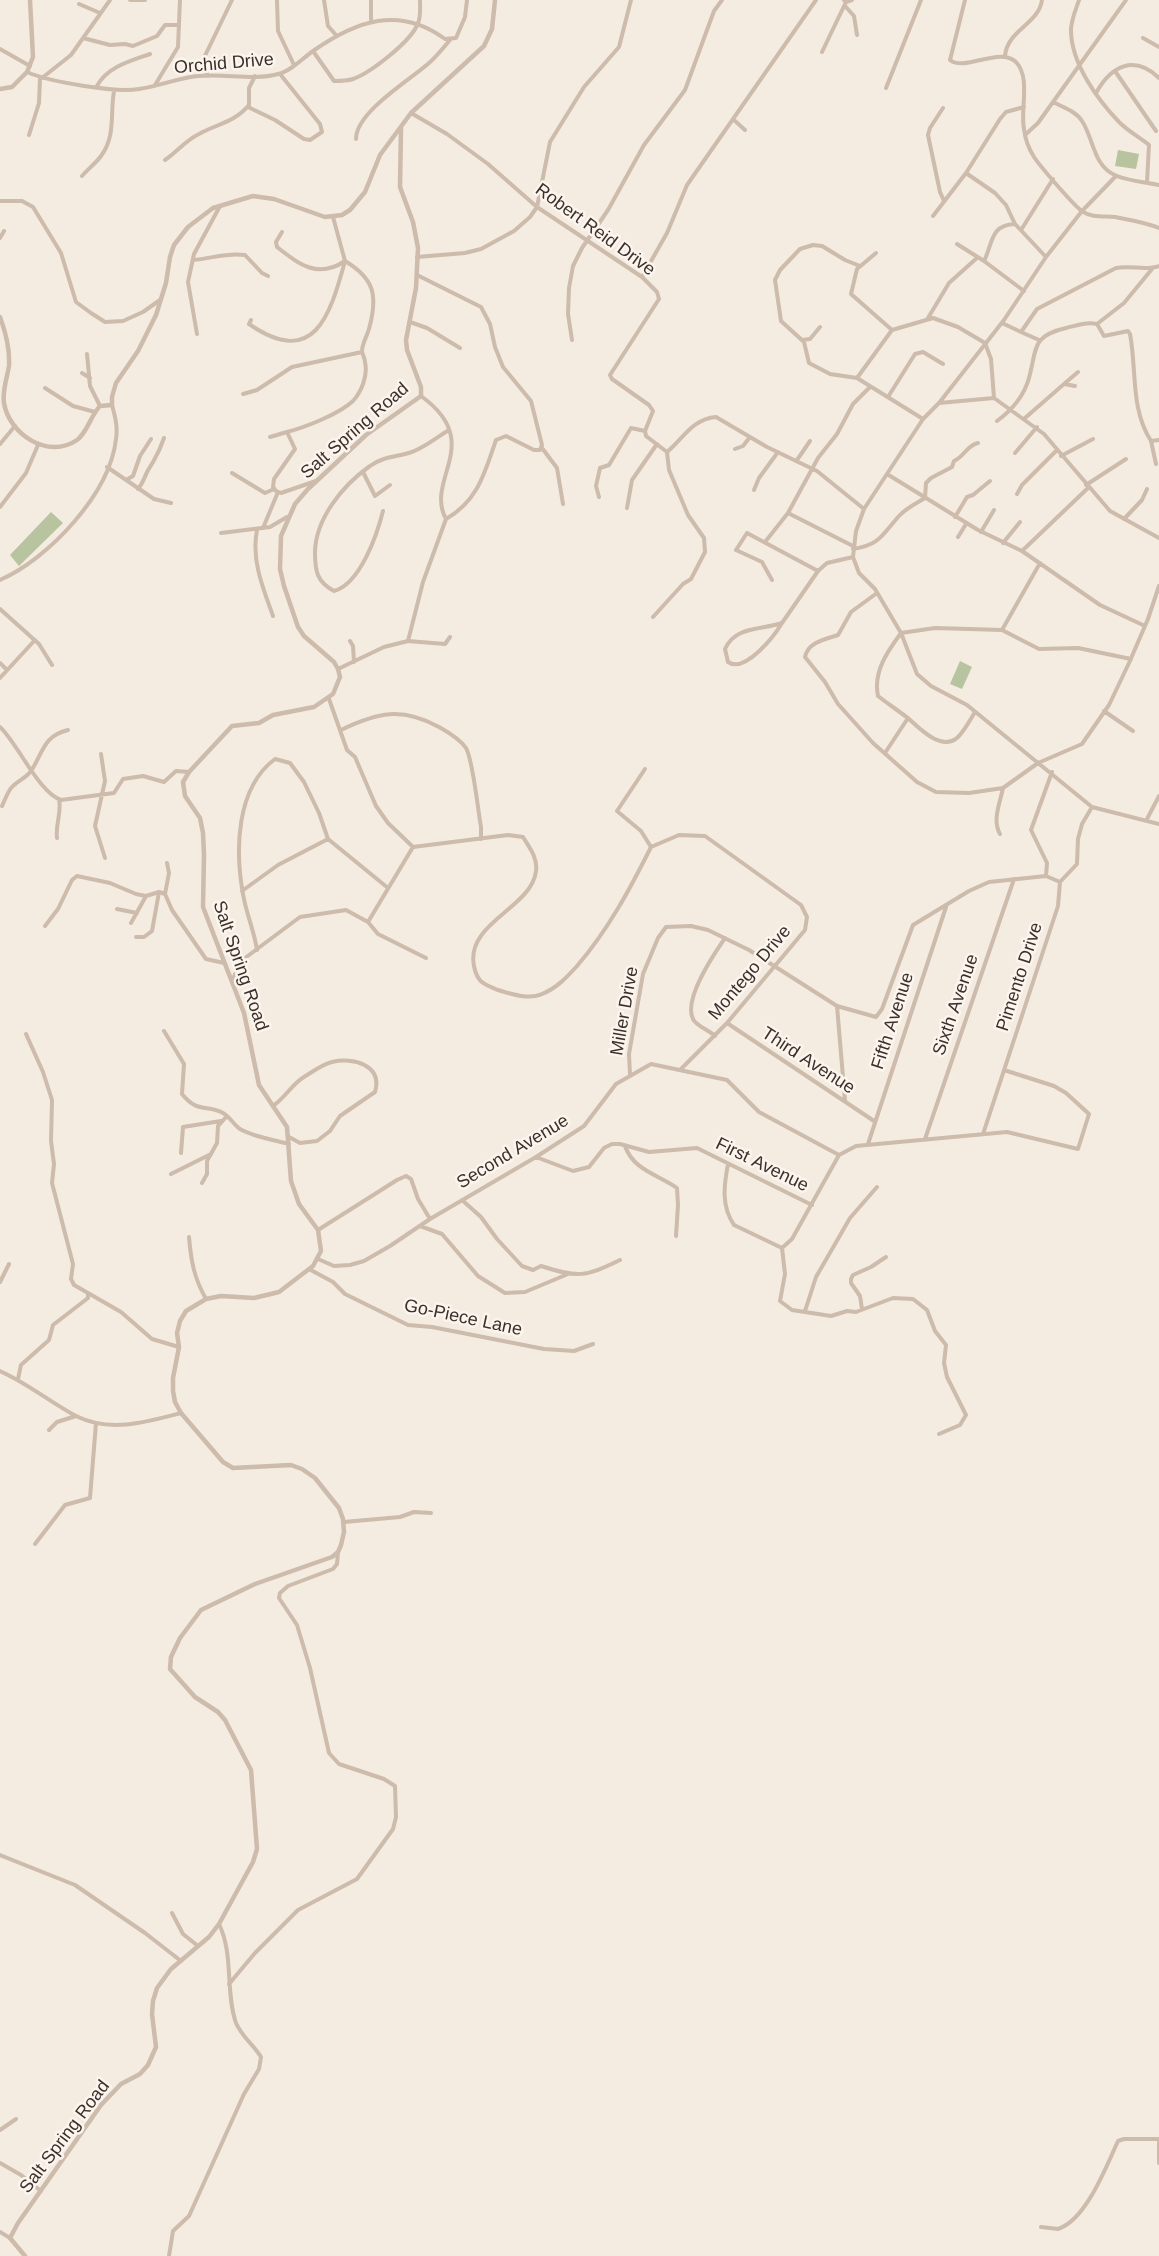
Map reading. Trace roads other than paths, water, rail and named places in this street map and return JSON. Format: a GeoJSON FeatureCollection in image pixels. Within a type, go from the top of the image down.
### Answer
{"type":"FeatureCollection","features":[{"type":"Feature","properties":{"kind":"street"},"geometry":{"type":"LineString","coordinates":[[0,89],[12,87],[27,72],[33,58],[30,0]]}},
{"type":"Feature","properties":{"kind":"street"},"geometry":{"type":"LineString","coordinates":[[29,135],[39,103],[41,78],[71,55],[110,0]]}},
{"type":"Feature","properties":{"kind":"street"},"geometry":{"type":"LineString","coordinates":[[130,0],[145,0]]}},
{"type":"Feature","properties":{"kind":"street"},"geometry":{"type":"LineString","coordinates":[[155,85],[178,47],[180,0]]}},
{"type":"Feature","properties":{"kind":"street"},"geometry":{"type":"LineString","coordinates":[[208,76],[201,64],[232,0]]}},
{"type":"Feature","properties":{"kind":"street"},"geometry":{"type":"LineString","coordinates":[[277,0],[278,31],[294,65]]}},
{"type":"Feature","properties":{"kind":"street"},"geometry":{"type":"LineString","coordinates":[[324,0],[328,26],[336,35]]}},
{"type":"Feature","properties":{"kind":"street"},"geometry":{"type":"LineString","coordinates":[[371,0],[371,20]]}},
{"type":"Feature","properties":{"kind":"street"},"geometry":{"type":"LineString","coordinates":[[314,51],[334,81],[352,80],[382,62],[412,34],[418,23],[420,0]]}},
{"type":"Feature","properties":{"kind":"street"},"geometry":{"type":"LineString","coordinates":[[356,139],[356,133],[369,111],[429,62],[450,40],[456,38],[462,27],[467,0]]}},
{"type":"Feature","properties":{"kind":"street"},"geometry":{"type":"LineString","coordinates":[[0,580],[27,567],[77,518],[90,502],[107,467],[116,440],[116,423],[112,397],[116,383],[145,340],[166,283],[170,257],[177,240],[195,221],[220,205],[252,196],[274,199],[325,217],[342,215],[357,205],[365,192],[380,155],[411,113],[484,46],[492,29],[494,0]]}},
{"type":"Feature","properties":{"kind":"street"},"geometry":{"type":"LineString","coordinates":[[417,257],[465,253],[481,249],[514,231],[530,218],[537,206],[550,142],[584,86],[619,46],[631,0]]}},
{"type":"Feature","properties":{"kind":"street"},"geometry":{"type":"LineString","coordinates":[[572,340],[568,314],[569,288],[573,266],[608,210],[644,145],[685,90],[714,11],[722,0]]}},
{"type":"Feature","properties":{"kind":"street"},"geometry":{"type":"LineString","coordinates":[[642,277],[667,232],[687,185],[816,0]]}},
{"type":"Feature","properties":{"kind":"street"},"geometry":{"type":"LineString","coordinates":[[852,0],[845,1],[846,7],[854,16],[858,35]]}},
{"type":"Feature","properties":{"kind":"street"},"geometry":{"type":"LineString","coordinates":[[886,88],[921,0]]}},
{"type":"Feature","properties":{"kind":"street"},"geometry":{"type":"LineString","coordinates":[[965,0],[950,60],[961,63],[1005,56],[1016,62],[1022,77],[1025,135],[1034,157],[1082,212],[1096,216],[1136,221],[1159,228]]}},
{"type":"Feature","properties":{"kind":"street"},"geometry":{"type":"LineString","coordinates":[[1005,56],[1006,48],[1011,40],[1038,13],[1042,0]]}},
{"type":"Feature","properties":{"kind":"street"},"geometry":{"type":"LineString","coordinates":[[1079,0],[1071,28],[1072,46],[1096,94],[1119,122],[1149,146],[1147,182]]}},
{"type":"Feature","properties":{"kind":"street"},"geometry":{"type":"LineString","coordinates":[[1025,135],[1038,123],[1126,0]]}},
{"type":"Feature","properties":{"kind":"street"},"geometry":{"type":"LineString","coordinates":[[79,4],[100,13]]}},
{"type":"Feature","properties":{"kind":"street"},"geometry":{"type":"LineString","coordinates":[[822,52],[846,7]]}},
{"type":"Feature","properties":{"kind":"street","name":"Orchid Drive"},"geometry":{"type":"LineString","coordinates":[[27,72],[41,78],[97,86],[114,91],[208,76],[280,74],[336,35],[371,20],[418,23],[450,40]]}},
{"type":"Feature","properties":{"kind":"street"},"geometry":{"type":"LineString","coordinates":[[83,38],[110,44],[133,46],[156,36],[165,24],[179,25]]}},
{"type":"Feature","properties":{"kind":"street"},"geometry":{"type":"LineString","coordinates":[[1142,38],[1159,47]]}},
{"type":"Feature","properties":{"kind":"street"},"geometry":{"type":"LineString","coordinates":[[0,49],[30,66]]}},
{"type":"Feature","properties":{"kind":"street"},"geometry":{"type":"LineString","coordinates":[[97,86],[102,77],[120,65],[150,54]]}},
{"type":"Feature","properties":{"kind":"street"},"geometry":{"type":"LineString","coordinates":[[1096,94],[1100,85],[1115,71],[1126,65],[1136,64],[1145,67],[1159,78]]}},
{"type":"Feature","properties":{"kind":"street"},"geometry":{"type":"LineString","coordinates":[[1115,71],[1156,131]]}},
{"type":"Feature","properties":{"kind":"street"},"geometry":{"type":"LineString","coordinates":[[248,107],[274,120],[304,139],[310,140],[322,132],[320,124],[280,74]]}},
{"type":"Feature","properties":{"kind":"street"},"geometry":{"type":"LineString","coordinates":[[165,160],[200,133],[227,123],[242,114],[248,107],[249,88],[255,76]]}},
{"type":"Feature","properties":{"kind":"street"},"geometry":{"type":"LineString","coordinates":[[82,176],[101,156],[109,141],[113,124],[111,109],[114,91]]}},
{"type":"Feature","properties":{"kind":"street"},"geometry":{"type":"LineString","coordinates":[[1053,102],[1082,120],[1099,162],[1116,176],[1159,185]]}},
{"type":"Feature","properties":{"kind":"street"},"geometry":{"type":"LineString","coordinates":[[933,216],[966,172],[1000,119],[1006,112],[1024,107]]}},
{"type":"Feature","properties":{"kind":"street"},"geometry":{"type":"LineString","coordinates":[[943,108],[930,128],[928,135],[940,192],[944,201]]}},
{"type":"Feature","properties":{"kind":"street","name":"Robert Reid Drive"},"geometry":{"type":"LineString","coordinates":[[411,113],[447,134],[537,206],[642,277],[657,292],[659,299],[610,375],[612,379],[649,405],[653,411],[645,431]]}},
{"type":"Feature","properties":{"kind":"street"},"geometry":{"type":"LineString","coordinates":[[734,120],[745,130]]}},
{"type":"Feature","properties":{"kind":"street","name":"Salt Spring Road"},"geometry":{"type":"LineString","coordinates":[[338,669],[334,662],[304,636],[293,614],[280,569],[281,536],[287,517],[295,504],[316,481],[366,435],[421,396],[422,387],[407,350],[406,340],[417,275],[417,257],[416,234],[400,187],[401,128]]}},
{"type":"Feature","properties":{"kind":"street"},"geometry":{"type":"LineString","coordinates":[[966,172],[995,193],[1006,205],[1015,224],[1046,257]]}},
{"type":"Feature","properties":{"kind":"street"},"geometry":{"type":"LineString","coordinates":[[1116,176],[1082,212],[1046,257],[1002,323],[939,403],[924,419],[864,509],[853,547],[853,557],[859,573],[877,593],[902,633],[918,674],[931,686],[975,712],[1092,806],[1148,819],[1159,824]]}},
{"type":"Feature","properties":{"kind":"street"},"geometry":{"type":"LineString","coordinates":[[1022,230],[1053,179]]}},
{"type":"Feature","properties":{"kind":"street"},"geometry":{"type":"LineString","coordinates":[[0,201],[22,200],[33,207],[60,253],[76,302],[91,314],[105,322],[124,321],[143,312],[160,300]]}},
{"type":"Feature","properties":{"kind":"street"},"geometry":{"type":"LineString","coordinates":[[197,334],[188,282],[193,260],[220,205]]}},
{"type":"Feature","properties":{"kind":"street"},"geometry":{"type":"LineString","coordinates":[[252,320],[249,324],[262,333],[280,340],[296,342],[306,338],[327,315],[345,261],[334,217]]}},
{"type":"Feature","properties":{"kind":"street"},"geometry":{"type":"LineString","coordinates":[[984,261],[993,234],[1007,224],[1015,224]]}},
{"type":"Feature","properties":{"kind":"street"},"geometry":{"type":"LineString","coordinates":[[0,238],[4,231]]}},
{"type":"Feature","properties":{"kind":"street"},"geometry":{"type":"LineString","coordinates":[[282,232],[276,242],[277,247],[310,269],[328,270],[345,261]]}},
{"type":"Feature","properties":{"kind":"street"},"geometry":{"type":"LineString","coordinates":[[957,244],[1024,290]]}},
{"type":"Feature","properties":{"kind":"street"},"geometry":{"type":"LineString","coordinates":[[860,266],[845,260],[822,246],[813,245],[800,249],[780,270],[776,280],[781,321],[802,340],[806,347],[809,363],[830,374],[856,378],[924,419]]}},
{"type":"Feature","properties":{"kind":"street"},"geometry":{"type":"LineString","coordinates":[[876,253],[860,266],[850,291],[851,296],[892,330]]}},
{"type":"Feature","properties":{"kind":"street"},"geometry":{"type":"LineString","coordinates":[[193,260],[207,259],[221,254],[245,255],[262,273],[268,276]]}},
{"type":"Feature","properties":{"kind":"street"},"geometry":{"type":"LineString","coordinates":[[928,318],[949,284],[978,257]]}},
{"type":"Feature","properties":{"kind":"street"},"geometry":{"type":"LineString","coordinates":[[270,437],[313,423],[352,401],[361,390],[366,376],[366,363],[362,352],[370,327],[375,299],[361,270],[345,261]]}},
{"type":"Feature","properties":{"kind":"street"},"geometry":{"type":"LineString","coordinates":[[1021,332],[1037,309],[1116,268],[1127,266],[1152,269]]}},
{"type":"Feature","properties":{"kind":"street"},"geometry":{"type":"LineString","coordinates":[[997,421],[1011,411],[1029,379],[1032,355],[1039,340],[1055,330],[1088,323],[1097,324],[1124,304],[1152,269],[1159,266]]}},
{"type":"Feature","properties":{"kind":"street"},"geometry":{"type":"LineString","coordinates":[[417,275],[481,307],[490,324],[494,348],[503,367],[531,401],[542,448],[557,468],[563,504]]}},
{"type":"Feature","properties":{"kind":"street"},"geometry":{"type":"LineString","coordinates":[[0,317],[9,355],[2,401],[5,410],[22,434],[38,445],[60,446],[78,440],[100,406],[112,405]]}},
{"type":"Feature","properties":{"kind":"street"},"geometry":{"type":"LineString","coordinates":[[856,378],[892,330],[933,318],[958,327],[985,343],[992,359],[994,398]]}},
{"type":"Feature","properties":{"kind":"street"},"geometry":{"type":"LineString","coordinates":[[410,322],[427,328],[460,348]]}},
{"type":"Feature","properties":{"kind":"street"},"geometry":{"type":"LineString","coordinates":[[1002,323],[1039,340]]}},
{"type":"Feature","properties":{"kind":"street"},"geometry":{"type":"LineString","coordinates":[[1097,324],[1104,336],[1128,331],[1130,334],[1135,401],[1151,441],[1156,464]]}},
{"type":"Feature","properties":{"kind":"street"},"geometry":{"type":"LineString","coordinates":[[802,340],[810,339],[820,327]]}},
{"type":"Feature","properties":{"kind":"street"},"geometry":{"type":"LineString","coordinates":[[244,394],[257,390],[292,367],[362,352]]}},
{"type":"Feature","properties":{"kind":"street"},"geometry":{"type":"LineString","coordinates":[[888,397],[915,354],[923,352],[943,364]]}},
{"type":"Feature","properties":{"kind":"street"},"geometry":{"type":"LineString","coordinates":[[87,354],[90,386],[100,406]]}},
{"type":"Feature","properties":{"kind":"street"},"geometry":{"type":"LineString","coordinates":[[1025,418],[1078,372]]}},
{"type":"Feature","properties":{"kind":"street"},"geometry":{"type":"LineString","coordinates":[[82,373],[90,378]]}},
{"type":"Feature","properties":{"kind":"street"},"geometry":{"type":"LineString","coordinates":[[1064,384],[1075,386]]}},
{"type":"Feature","properties":{"kind":"street"},"geometry":{"type":"LineString","coordinates":[[766,542],[788,513],[813,468],[837,434],[853,404],[870,386]]}},
{"type":"Feature","properties":{"kind":"street"},"geometry":{"type":"LineString","coordinates":[[45,388],[73,406],[95,412]]}},
{"type":"Feature","properties":{"kind":"street"},"geometry":{"type":"LineString","coordinates":[[421,396],[441,414],[449,430],[453,449],[443,493],[442,512],[446,519]]}},
{"type":"Feature","properties":{"kind":"street"},"geometry":{"type":"LineString","coordinates":[[939,403],[994,398],[1036,427],[1110,511],[1159,538]]}},
{"type":"Feature","properties":{"kind":"street"},"geometry":{"type":"LineString","coordinates":[[653,616],[683,584],[691,579],[705,552],[704,538],[688,515],[669,470],[667,452],[683,433],[708,418],[723,419],[750,437],[813,468],[864,509]]}},
{"type":"Feature","properties":{"kind":"street"},"geometry":{"type":"LineString","coordinates":[[0,444],[15,426]]}},
{"type":"Feature","properties":{"kind":"street"},"geometry":{"type":"LineString","coordinates":[[1015,453],[1036,427]]}},
{"type":"Feature","properties":{"kind":"street"},"geometry":{"type":"LineString","coordinates":[[599,497],[596,486],[600,468],[609,464],[631,428],[645,431],[646,436],[667,452]]}},
{"type":"Feature","properties":{"kind":"street"},"geometry":{"type":"LineString","coordinates":[[383,511],[377,536],[347,585],[334,591],[326,587],[320,581],[315,570],[315,545],[320,524],[341,493],[370,466],[389,456],[411,452],[449,430]]}},
{"type":"Feature","properties":{"kind":"street"},"geometry":{"type":"LineString","coordinates":[[263,528],[276,490],[274,479],[295,448],[287,432]]}},
{"type":"Feature","properties":{"kind":"street"},"geometry":{"type":"LineString","coordinates":[[408,641],[423,582],[446,519],[454,515],[478,488],[496,440],[506,436],[534,450],[542,448]]}},
{"type":"Feature","properties":{"kind":"street"},"geometry":{"type":"LineString","coordinates":[[735,449],[746,444],[750,437]]}},
{"type":"Feature","properties":{"kind":"street"},"geometry":{"type":"LineString","coordinates":[[138,489],[144,482],[149,468],[157,458],[164,438]]}},
{"type":"Feature","properties":{"kind":"street"},"geometry":{"type":"LineString","coordinates":[[126,480],[133,476],[140,456],[151,439]]}},
{"type":"Feature","properties":{"kind":"street"},"geometry":{"type":"LineString","coordinates":[[1061,456],[1093,439]]}},
{"type":"Feature","properties":{"kind":"street"},"geometry":{"type":"LineString","coordinates":[[1151,441],[1159,440]]}},
{"type":"Feature","properties":{"kind":"street"},"geometry":{"type":"LineString","coordinates":[[797,460],[810,442]]}},
{"type":"Feature","properties":{"kind":"street"},"geometry":{"type":"LineString","coordinates":[[925,498],[926,483],[931,478],[952,467],[954,461],[960,459],[972,444],[978,443]]}},
{"type":"Feature","properties":{"kind":"street"},"geometry":{"type":"LineString","coordinates":[[627,508],[632,480],[656,444]]}},
{"type":"Feature","properties":{"kind":"street"},"geometry":{"type":"LineString","coordinates":[[0,507],[26,473],[38,445]]}},
{"type":"Feature","properties":{"kind":"street"},"geometry":{"type":"LineString","coordinates":[[1017,494],[1022,485],[1057,450]]}},
{"type":"Feature","properties":{"kind":"street"},"geometry":{"type":"LineString","coordinates":[[754,490],[759,478],[778,452]]}},
{"type":"Feature","properties":{"kind":"street"},"geometry":{"type":"LineString","coordinates":[[1022,551],[1087,487],[1126,459]]}},
{"type":"Feature","properties":{"kind":"street"},"geometry":{"type":"LineString","coordinates":[[107,467],[154,499],[171,503]]}},
{"type":"Feature","properties":{"kind":"street"},"geometry":{"type":"LineString","coordinates":[[232,472],[265,493],[276,490],[280,493],[316,481]]}},
{"type":"Feature","properties":{"kind":"street"},"geometry":{"type":"LineString","coordinates":[[364,472],[374,496],[390,485]]}},
{"type":"Feature","properties":{"kind":"street"},"geometry":{"type":"LineString","coordinates":[[887,474],[966,524],[1022,551],[1100,605],[1145,626]]}},
{"type":"Feature","properties":{"kind":"street"},"geometry":{"type":"LineString","coordinates":[[955,517],[967,497],[973,495],[990,482]]}},
{"type":"Feature","properties":{"kind":"street"},"geometry":{"type":"LineString","coordinates":[[1124,519],[1142,500],[1147,489]]}},
{"type":"Feature","properties":{"kind":"street"},"geometry":{"type":"LineString","coordinates":[[788,513],[853,547],[874,544],[900,514],[925,498]]}},
{"type":"Feature","properties":{"kind":"street"},"geometry":{"type":"LineString","coordinates":[[981,532],[994,510]]}},
{"type":"Feature","properties":{"kind":"street"},"geometry":{"type":"LineString","coordinates":[[221,533],[257,530],[287,517]]}},
{"type":"Feature","properties":{"kind":"street"},"geometry":{"type":"LineString","coordinates":[[1003,543],[1020,522]]}},
{"type":"Feature","properties":{"kind":"street"},"geometry":{"type":"LineString","coordinates":[[958,538],[966,524]]}},
{"type":"Feature","properties":{"kind":"street"},"geometry":{"type":"LineString","coordinates":[[257,530],[254,550],[259,576],[273,616]]}},
{"type":"Feature","properties":{"kind":"street"},"geometry":{"type":"LineString","coordinates":[[772,580],[762,562],[736,550],[747,533],[818,571]]}},
{"type":"Feature","properties":{"kind":"street"},"geometry":{"type":"LineString","coordinates":[[782,623],[748,629],[732,638],[725,649],[728,662],[735,664],[750,658],[767,644],[782,623],[818,571],[827,563],[853,557]]}},
{"type":"Feature","properties":{"kind":"street"},"geometry":{"type":"LineString","coordinates":[[1002,630],[1040,563]]}},
{"type":"Feature","properties":{"kind":"street"},"geometry":{"type":"LineString","coordinates":[[877,593],[851,612],[838,635],[818,642],[809,648],[805,657],[825,682],[838,704],[884,753],[917,782],[936,792],[969,793],[1003,788],[1038,763],[1082,744],[1104,711],[1131,658],[1159,586]]}},
{"type":"Feature","properties":{"kind":"street"},"geometry":{"type":"LineString","coordinates":[[0,609],[35,640],[52,665]]}},
{"type":"Feature","properties":{"kind":"street"},"geometry":{"type":"LineString","coordinates":[[975,712],[957,738],[950,742],[938,740],[922,733],[908,718],[878,696],[875,682],[890,648],[902,633],[935,628],[1002,630],[1039,649],[1078,648],[1131,658]]}},
{"type":"Feature","properties":{"kind":"street"},"geometry":{"type":"LineString","coordinates":[[59,799],[103,796],[114,793],[123,779],[143,776],[164,782],[176,771],[189,772],[232,726],[259,723],[273,715],[301,711],[329,699],[340,677],[338,669],[384,647],[408,641],[445,644],[450,637]]}},
{"type":"Feature","properties":{"kind":"street"},"geometry":{"type":"LineString","coordinates":[[0,678],[35,640]]}},
{"type":"Feature","properties":{"kind":"street"},"geometry":{"type":"LineString","coordinates":[[350,641],[353,646],[354,662]]}},
{"type":"Feature","properties":{"kind":"street"},"geometry":{"type":"LineString","coordinates":[[0,663],[7,670]]}},
{"type":"Feature","properties":{"kind":"street"},"geometry":{"type":"LineString","coordinates":[[329,699],[347,750],[356,758],[376,806],[388,823],[414,847],[508,835],[523,837],[533,852],[537,870],[533,882],[486,930],[477,942],[472,960],[476,976],[481,983],[515,996],[539,996],[554,989],[574,969],[607,927],[631,888],[651,847],[640,830],[617,811],[645,769]]}},
{"type":"Feature","properties":{"kind":"street"},"geometry":{"type":"LineString","coordinates":[[1104,711],[1133,732]]}},
{"type":"Feature","properties":{"kind":"street"},"geometry":{"type":"LineString","coordinates":[[341,730],[360,721],[386,714],[414,715],[451,734],[466,748],[481,839]]}},
{"type":"Feature","properties":{"kind":"street"},"geometry":{"type":"LineString","coordinates":[[884,753],[908,718]]}},
{"type":"Feature","properties":{"kind":"street"},"geometry":{"type":"LineString","coordinates":[[0,727],[8,734],[32,770],[59,799],[60,810],[56,827],[57,838]]}},
{"type":"Feature","properties":{"kind":"street"},"geometry":{"type":"LineString","coordinates":[[2,806],[10,788],[24,779],[32,770],[40,750],[60,732],[68,730]]}},
{"type":"Feature","properties":{"kind":"street"},"geometry":{"type":"LineString","coordinates":[[101,754],[105,781],[95,826],[104,858]]}},
{"type":"Feature","properties":{"kind":"street"},"geometry":{"type":"LineString","coordinates":[[257,950],[242,891],[240,844],[243,808],[261,770],[275,759],[290,763],[304,782],[319,813],[328,839],[388,888]]}},
{"type":"Feature","properties":{"kind":"street","name":"Salt Spring Road"},"geometry":{"type":"LineString","coordinates":[[189,772],[183,782],[185,796],[200,818],[203,833],[203,907],[249,1029],[259,1085],[287,1127],[289,1167],[294,1192],[299,1204],[318,1230]]}},
{"type":"Feature","properties":{"kind":"street"},"geometry":{"type":"LineString","coordinates":[[1046,876],[1047,863],[1031,830],[1052,772]]}},
{"type":"Feature","properties":{"kind":"street"},"geometry":{"type":"LineString","coordinates":[[1000,834],[996,826],[1003,788]]}},
{"type":"Feature","properties":{"kind":"street"},"geometry":{"type":"LineString","coordinates":[[1148,819],[1159,796]]}},
{"type":"Feature","properties":{"kind":"street"},"geometry":{"type":"LineString","coordinates":[[715,1036],[694,1021],[692,1013],[701,972],[725,938],[776,966],[837,1006],[876,1017],[882,1009],[913,925],[969,891],[990,882],[1046,876],[1060,882],[1077,864],[1078,839],[1082,824],[1092,806]]}},
{"type":"Feature","properties":{"kind":"street","name":"Montego Drive"},"geometry":{"type":"LineString","coordinates":[[651,847],[679,835],[705,836],[800,905],[807,917],[805,930],[776,966],[727,1023],[681,1069]]}},
{"type":"Feature","properties":{"kind":"street"},"geometry":{"type":"LineString","coordinates":[[242,891],[278,865],[328,839]]}},
{"type":"Feature","properties":{"kind":"street"},"geometry":{"type":"LineString","coordinates":[[368,922],[414,847]]}},
{"type":"Feature","properties":{"kind":"street"},"geometry":{"type":"LineString","coordinates":[[167,863],[169,873],[165,894],[172,910],[206,959],[224,963]]}},
{"type":"Feature","properties":{"kind":"street"},"geometry":{"type":"LineString","coordinates":[[45,926],[58,909],[72,880],[77,876],[110,883],[146,896],[159,892],[165,894]]}},
{"type":"Feature","properties":{"kind":"street","name":"Sixth Avenue"},"geometry":{"type":"LineString","coordinates":[[925,1139],[1014,879]]}},
{"type":"Feature","properties":{"kind":"street","name":"Pimento Drive"},"geometry":{"type":"LineString","coordinates":[[983,1134],[1058,906],[1060,882]]}},
{"type":"Feature","properties":{"kind":"street"},"geometry":{"type":"LineString","coordinates":[[136,937],[144,937],[152,931],[159,892]]}},
{"type":"Feature","properties":{"kind":"street"},"geometry":{"type":"LineString","coordinates":[[131,923],[146,896]]}},
{"type":"Feature","properties":{"kind":"street","name":"Fifth Avenue"},"geometry":{"type":"LineString","coordinates":[[868,1144],[946,906]]}},
{"type":"Feature","properties":{"kind":"street"},"geometry":{"type":"LineString","coordinates":[[117,909],[137,913]]}},
{"type":"Feature","properties":{"kind":"street"},"geometry":{"type":"LineString","coordinates":[[232,981],[240,961],[300,917],[346,910],[368,922],[378,934],[426,958]]}},
{"type":"Feature","properties":{"kind":"street","name":"Miller Drive"},"geometry":{"type":"LineString","coordinates":[[630,1076],[629,1054],[643,974],[658,938],[666,927],[690,926],[708,930],[725,938]]}},
{"type":"Feature","properties":{"kind":"street"},"geometry":{"type":"LineString","coordinates":[[837,1006],[845,1101]]}},
{"type":"Feature","properties":{"kind":"street","name":"Third Avenue"},"geometry":{"type":"LineString","coordinates":[[727,1023],[874,1121]]}},
{"type":"Feature","properties":{"kind":"street"},"geometry":{"type":"LineString","coordinates":[[164,1031],[184,1064],[182,1094],[189,1103],[203,1109],[222,1113],[239,1128],[289,1144]]}},
{"type":"Feature","properties":{"kind":"street"},"geometry":{"type":"LineString","coordinates":[[26,1034],[43,1072],[52,1100],[51,1142],[54,1164],[52,1183],[73,1264],[71,1280],[74,1285],[121,1312],[152,1339],[179,1347]]}},
{"type":"Feature","properties":{"kind":"street"},"geometry":{"type":"LineString","coordinates":[[273,1106],[281,1101],[302,1078],[330,1062],[360,1063],[370,1067],[374,1074],[377,1086],[375,1092],[340,1116],[330,1131],[316,1141],[300,1143],[289,1138]]}},
{"type":"Feature","properties":{"kind":"street","name":"Second Avenue"},"geometry":{"type":"LineString","coordinates":[[318,1259],[334,1266],[350,1265],[364,1261],[584,1126],[609,1091],[651,1064],[727,1080],[759,1112],[839,1155]]}},
{"type":"Feature","properties":{"kind":"street"},"geometry":{"type":"LineString","coordinates":[[782,1248],[792,1239],[839,1155],[856,1146],[1006,1132],[1078,1149],[1089,1114],[1066,1093],[1054,1086],[1004,1070]]}},
{"type":"Feature","properties":{"kind":"street"},"geometry":{"type":"LineString","coordinates":[[202,1183],[207,1174],[207,1161],[217,1144],[218,1126],[227,1116]]}},
{"type":"Feature","properties":{"kind":"street"},"geometry":{"type":"LineString","coordinates":[[181,1153],[182,1127],[221,1121]]}},
{"type":"Feature","properties":{"kind":"street","name":"First Avenue"},"geometry":{"type":"LineString","coordinates":[[536,1157],[573,1171],[589,1166],[607,1146],[620,1144],[649,1152],[698,1148],[812,1205]]}},
{"type":"Feature","properties":{"kind":"street"},"geometry":{"type":"LineString","coordinates":[[625,1146],[634,1161],[650,1174],[676,1188],[678,1205],[676,1236]]}},
{"type":"Feature","properties":{"kind":"street"},"geometry":{"type":"LineString","coordinates":[[171,1174],[211,1154]]}},
{"type":"Feature","properties":{"kind":"street"},"geometry":{"type":"LineString","coordinates":[[728,1164],[723,1191],[730,1218],[734,1225],[782,1248]]}},
{"type":"Feature","properties":{"kind":"street"},"geometry":{"type":"LineString","coordinates":[[229,1984],[255,1953],[298,1910],[357,1879],[395,1823],[396,1786],[384,1779],[339,1764],[329,1753],[297,1625],[279,1598],[280,1593],[288,1586],[333,1569],[338,1564],[338,1552],[344,1532],[344,1522],[339,1508],[327,1492],[302,1469],[291,1465],[233,1468],[222,1462],[181,1413],[175,1402],[173,1378],[179,1347],[177,1333],[180,1321],[186,1311],[206,1299],[221,1296],[267,1296],[279,1292],[309,1269],[318,1259],[321,1251],[318,1230],[406,1176],[411,1179],[418,1199],[430,1219]]}},
{"type":"Feature","properties":{"kind":"street"},"geometry":{"type":"LineString","coordinates":[[805,1311],[816,1277],[850,1218],[877,1187]]}},
{"type":"Feature","properties":{"kind":"street"},"geometry":{"type":"LineString","coordinates":[[462,1200],[481,1217],[497,1239],[522,1266],[533,1270],[541,1266],[568,1274],[592,1274],[620,1260]]}},
{"type":"Feature","properties":{"kind":"street"},"geometry":{"type":"LineString","coordinates":[[420,1226],[442,1234],[478,1276],[505,1293],[525,1292],[568,1274]]}},
{"type":"Feature","properties":{"kind":"street"},"geometry":{"type":"LineString","coordinates":[[189,1236],[192,1268],[206,1299]]}},
{"type":"Feature","properties":{"kind":"street"},"geometry":{"type":"LineString","coordinates":[[782,1248],[785,1274],[780,1301],[792,1310],[831,1316],[902,1297],[913,1299],[927,1310],[933,1327],[946,1345],[944,1363],[947,1377],[966,1415],[960,1425],[938,1434]]}},
{"type":"Feature","properties":{"kind":"street"},"geometry":{"type":"LineString","coordinates":[[862,1309],[860,1296],[851,1283],[851,1279],[853,1275],[871,1267],[886,1257]]}},
{"type":"Feature","properties":{"kind":"street"},"geometry":{"type":"LineString","coordinates":[[0,1282],[9,1264]]}},
{"type":"Feature","properties":{"kind":"street","name":"Go-Piece Lane"},"geometry":{"type":"LineString","coordinates":[[309,1269],[333,1282],[345,1294],[408,1324],[544,1348],[574,1351],[593,1344]]}},
{"type":"Feature","properties":{"kind":"street"},"geometry":{"type":"LineString","coordinates":[[18,1379],[21,1365],[49,1340],[54,1325],[88,1298],[88,1293]]}},
{"type":"Feature","properties":{"kind":"street"},"geometry":{"type":"LineString","coordinates":[[0,1371],[18,1379],[76,1416],[96,1423],[132,1424],[181,1413]]}},
{"type":"Feature","properties":{"kind":"street"},"geometry":{"type":"LineString","coordinates":[[49,1430],[57,1422],[76,1416]]}},
{"type":"Feature","properties":{"kind":"street"},"geometry":{"type":"LineString","coordinates":[[35,1544],[65,1505],[90,1498],[96,1423]]}},
{"type":"Feature","properties":{"kind":"street"},"geometry":{"type":"LineString","coordinates":[[344,1522],[400,1517],[414,1512],[431,1513]]}},
{"type":"Feature","properties":{"kind":"street","name":"Salt Spring Road"},"geometry":{"type":"LineString","coordinates":[[10,2238],[102,2106],[122,2084],[140,2074],[148,2065],[156,2047],[153,2001],[163,1978],[219,1924],[253,1862],[257,1849],[251,1770],[225,1720],[218,1712],[195,1698],[170,1669],[170,1657],[189,1623],[208,1605],[255,1584],[317,1564],[338,1552]]}},
{"type":"Feature","properties":{"kind":"street"},"geometry":{"type":"LineString","coordinates":[[0,1855],[75,1885],[181,1960]]}},
{"type":"Feature","properties":{"kind":"street"},"geometry":{"type":"LineString","coordinates":[[172,1913],[183,1934],[198,1946]]}},
{"type":"Feature","properties":{"kind":"street"},"geometry":{"type":"LineString","coordinates":[[169,2256],[173,2231],[190,2216],[244,2094],[259,2069],[260,2057],[255,2048],[244,2038],[236,2023],[229,1984],[225,1937],[219,1924]]}},
{"type":"Feature","properties":{"kind":"street"},"geometry":{"type":"LineString","coordinates":[[0,2130],[16,2119]]}},
{"type":"Feature","properties":{"kind":"street"},"geometry":{"type":"LineString","coordinates":[[1040,2227],[1058,2230],[1065,2227],[1078,2214],[1091,2195],[1118,2142],[1124,2139],[1159,2139],[1159,2163]]}},
{"type":"Feature","properties":{"kind":"street"},"geometry":{"type":"LineString","coordinates":[[0,2163],[41,2191]]}},
{"type":"Feature","properties":{"kind":"street"},"geometry":{"type":"LineString","coordinates":[[0,2232],[10,2238],[25,2256]]}}]}
